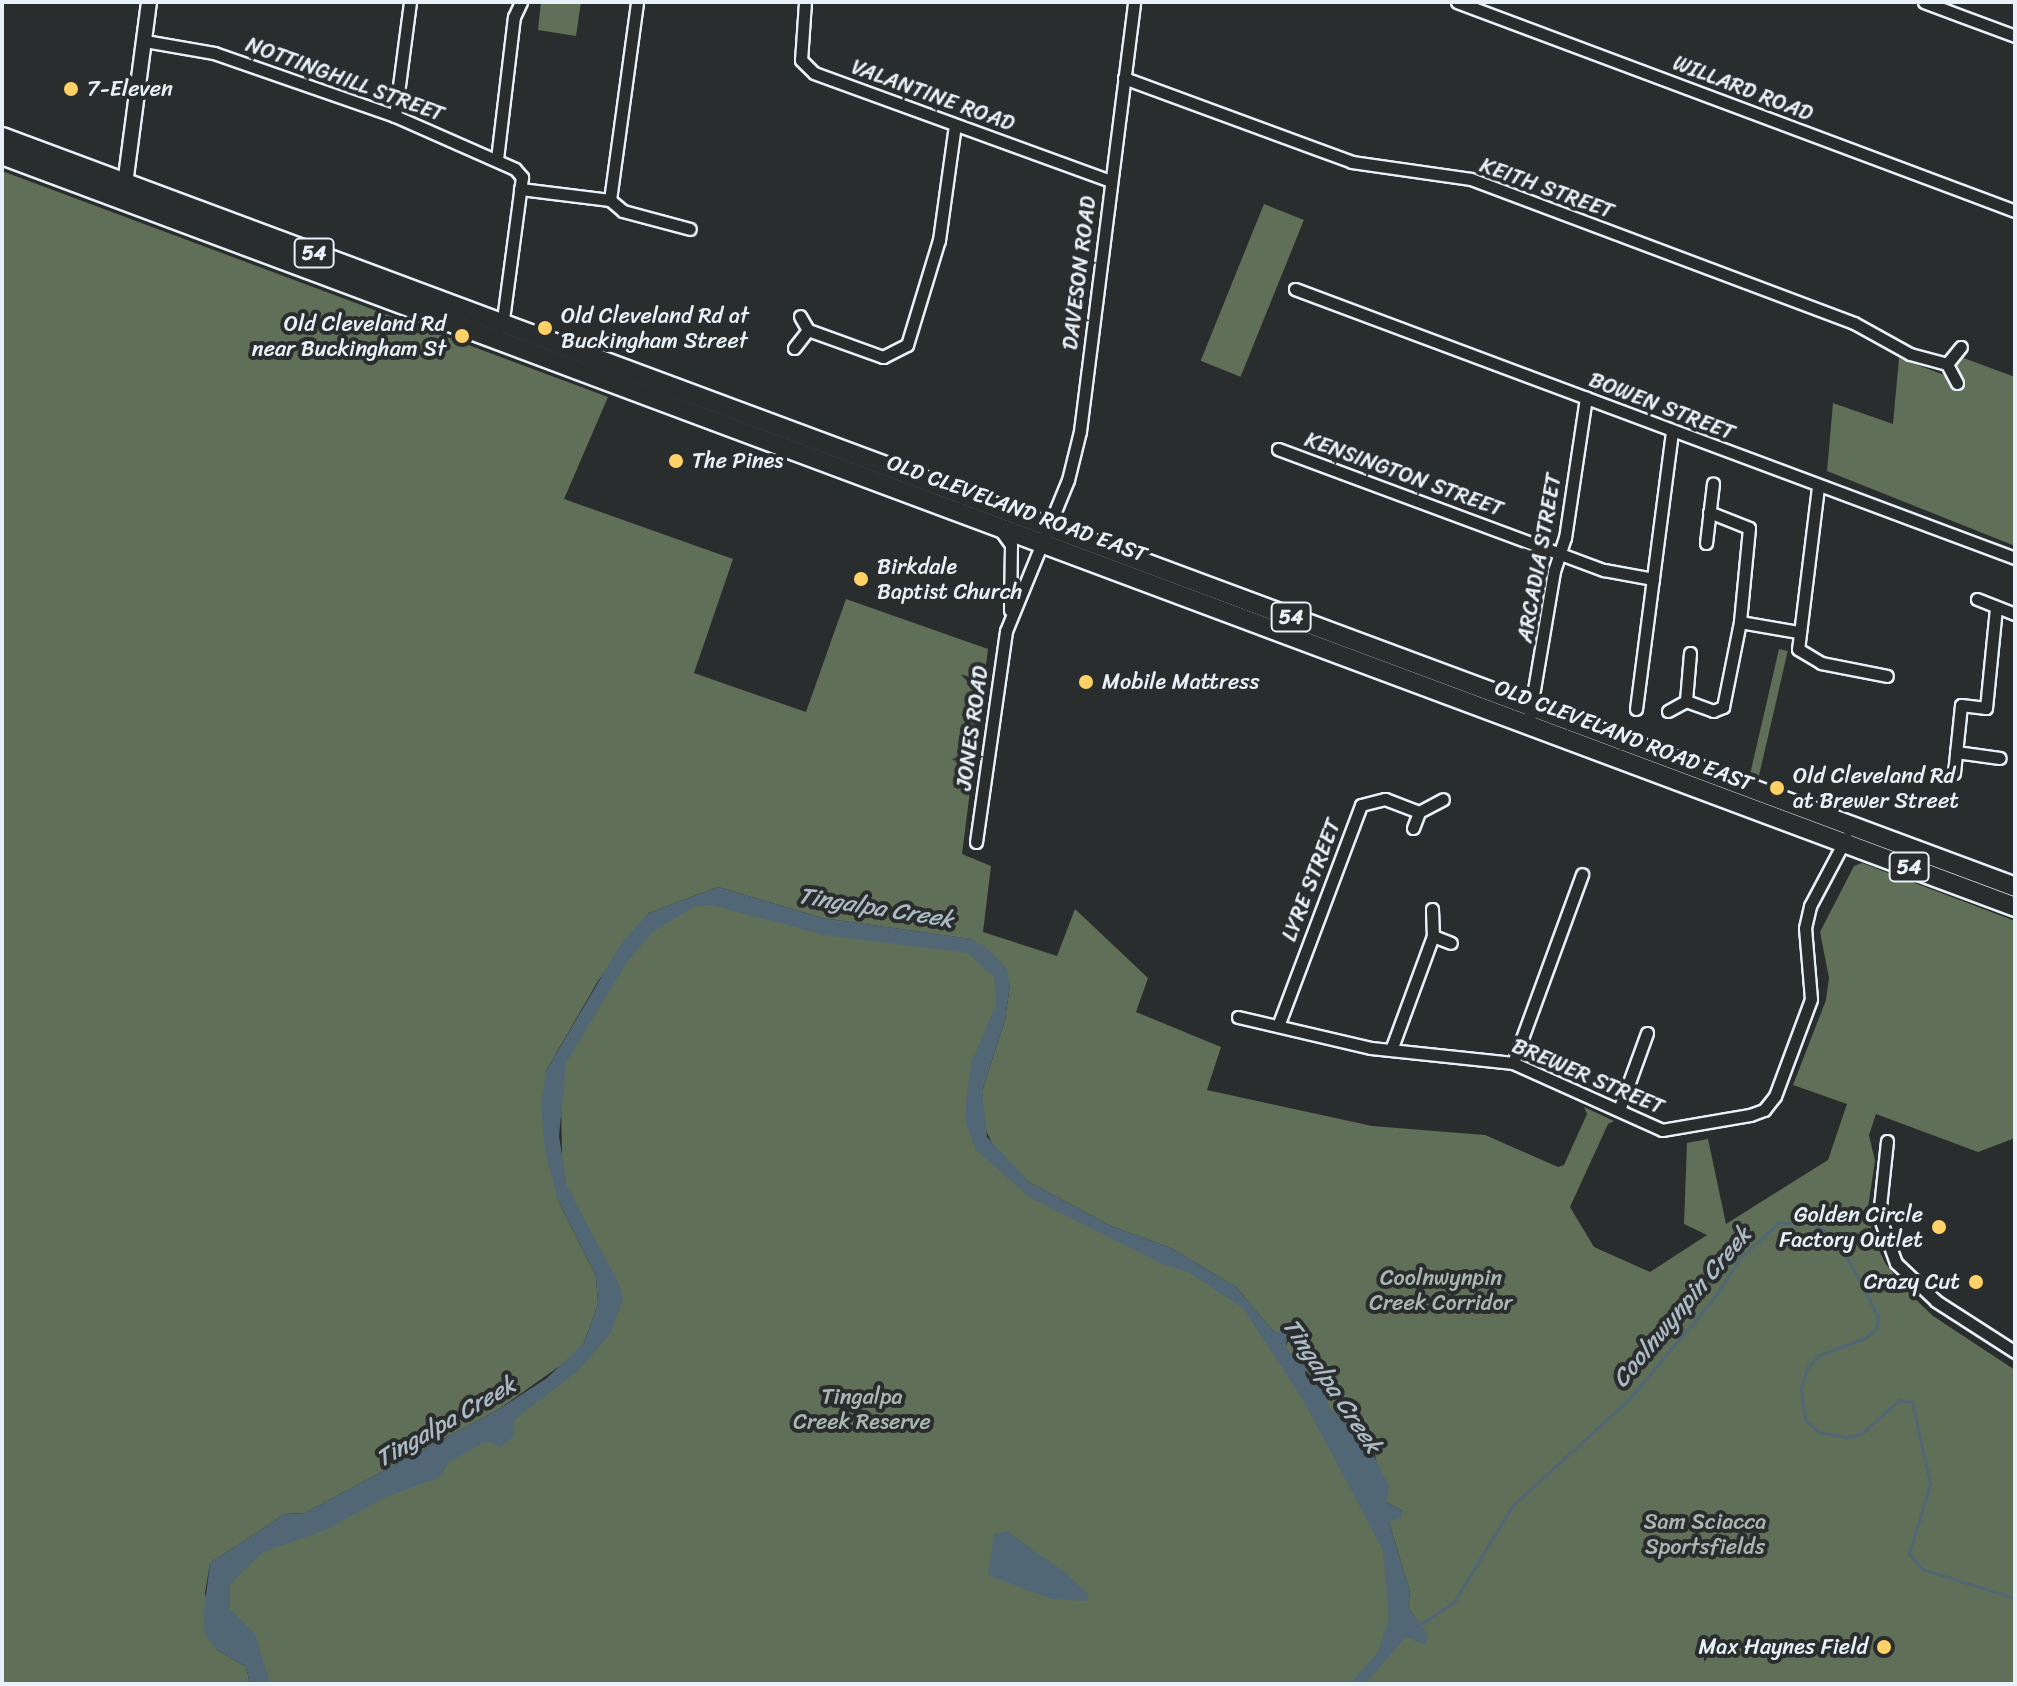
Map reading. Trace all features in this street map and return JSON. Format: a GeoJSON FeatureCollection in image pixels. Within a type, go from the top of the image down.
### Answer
{"type":"FeatureCollection","features":[{"type":"Feature","properties":{"kind":"main road","name":"OLD CLEVELAND ROAD EAST"},"geometry":{"type":"LineString","coordinates":[[2,137],[124,192]]}},
{"type":"Feature","properties":{"kind":"main road","name":"OLD CLEVELAND ROAD EAST"},"geometry":{"type":"LineString","coordinates":[[2,155],[124,192],[1531,716],[1848,835],[2015,907]]}},
{"type":"Feature","properties":{"kind":"main road","name":"OLD CLEVELAND ROAD EAST"},"geometry":{"type":"LineString","coordinates":[[501,332],[993,525],[1044,535]]}},
{"type":"Feature","properties":{"kind":"main road","name":"OLD CLEVELAND ROAD EAST"},"geometry":{"type":"LineString","coordinates":[[1848,835],[2015,887]]}},
{"type":"Feature","properties":{"kind":"street"},"geometry":{"type":"LineString","coordinates":[[124,192],[149,2]]}},
{"type":"Feature","properties":{"kind":"street"},"geometry":{"type":"LineString","coordinates":[[395,116],[410,2]]}},
{"type":"Feature","properties":{"kind":"street"},"geometry":{"type":"LineString","coordinates":[[497,159],[514,17],[521,2]]}},
{"type":"Feature","properties":{"kind":"street"},"geometry":{"type":"LineString","coordinates":[[610,200],[637,2]]}},
{"type":"Feature","properties":{"kind":"street","name":"VALANTINE ROAD"},"geometry":{"type":"LineString","coordinates":[[805,2],[799,44],[801,60],[814,73],[1111,181]]}},
{"type":"Feature","properties":{"kind":"street","name":"DAVESON ROAD"},"geometry":{"type":"LineString","coordinates":[[1044,535],[1080,431],[1134,2]]}},
{"type":"Feature","properties":{"kind":"street","name":"WILLARD ROAD"},"geometry":{"type":"LineString","coordinates":[[1457,2],[2015,211]]}},
{"type":"Feature","properties":{"kind":"street"},"geometry":{"type":"LineString","coordinates":[[1924,2],[2015,36]]}},
{"type":"Feature","properties":{"kind":"street","name":"NOTTINGHILL STREET"},"geometry":{"type":"LineString","coordinates":[[145,41],[214,53],[395,116],[497,159],[521,183]]}},
{"type":"Feature","properties":{"kind":"street","name":"KEITH STREET"},"geometry":{"type":"LineString","coordinates":[[1124,78],[1352,162],[1471,179],[1854,323],[1910,354],[1947,364]]}},
{"type":"Feature","properties":{"kind":"street"},"geometry":{"type":"LineString","coordinates":[[800,316],[808,330],[883,357],[907,345],[939,240],[955,125]]}},
{"type":"Feature","properties":{"kind":"street"},"geometry":{"type":"LineString","coordinates":[[501,332],[521,183],[610,200],[623,211],[690,229]]}},
{"type":"Feature","properties":{"kind":"street","name":"BOWEN STREET"},"geometry":{"type":"LineString","coordinates":[[1295,289],[1818,487],[2015,558]]}},
{"type":"Feature","properties":{"kind":"street"},"geometry":{"type":"LineString","coordinates":[[794,348],[808,330]]}},
{"type":"Feature","properties":{"kind":"street"},"geometry":{"type":"LineString","coordinates":[[1957,383],[1947,364],[1961,347]]}},
{"type":"Feature","properties":{"kind":"street","name":"ARCADIA STREET"},"geometry":{"type":"LineString","coordinates":[[1531,716],[1586,398]]}},
{"type":"Feature","properties":{"kind":"street"},"geometry":{"type":"LineString","coordinates":[[1636,709],[1672,431]]}},
{"type":"Feature","properties":{"kind":"street","name":"KENSINGTON STREET"},"geometry":{"type":"LineString","coordinates":[[1278,449],[1561,552],[1631,576],[1653,579]]}},
{"type":"Feature","properties":{"kind":"street"},"geometry":{"type":"LineString","coordinates":[[1706,543],[1713,483]]}},
{"type":"Feature","properties":{"kind":"street"},"geometry":{"type":"LineString","coordinates":[[1818,487],[1798,649],[1812,659],[1887,676]]}},
{"type":"Feature","properties":{"kind":"street"},"geometry":{"type":"LineString","coordinates":[[1668,711],[1686,701],[1713,711],[1728,702],[1749,528],[1709,512]]}},
{"type":"Feature","properties":{"kind":"street","name":"JONES ROAD"},"geometry":{"type":"LineString","coordinates":[[976,842],[1010,619],[1011,545],[993,525]]}},
{"type":"Feature","properties":{"kind":"street","name":"JONES ROAD"},"geometry":{"type":"LineString","coordinates":[[1010,619],[1044,535]]}},
{"type":"Feature","properties":{"kind":"street"},"geometry":{"type":"LineString","coordinates":[[1977,599],[2015,614]]}},
{"type":"Feature","properties":{"kind":"street"},"geometry":{"type":"LineString","coordinates":[[1954,773],[1961,705],[1986,708],[1996,607]]}},
{"type":"Feature","properties":{"kind":"street"},"geometry":{"type":"LineString","coordinates":[[1740,622],[1798,632]]}},
{"type":"Feature","properties":{"kind":"street"},"geometry":{"type":"LineString","coordinates":[[1686,701],[1690,653]]}},
{"type":"Feature","properties":{"kind":"street"},"geometry":{"type":"LineString","coordinates":[[1956,752],[2000,758]]}},
{"type":"Feature","properties":{"kind":"street","name":"LYRE STREET"},"geometry":{"type":"LineString","coordinates":[[1278,1026],[1361,805],[1385,799],[1419,812]]}},
{"type":"Feature","properties":{"kind":"street"},"geometry":{"type":"LineString","coordinates":[[1413,828],[1419,812],[1443,799]]}},
{"type":"Feature","properties":{"kind":"street","name":"BREWER STREET"},"geometry":{"type":"LineString","coordinates":[[1238,1017],[1391,1050],[1513,1063],[1675,1131],[1764,1110],[1775,1096],[1811,999],[1805,928],[1810,906],[1848,835]]}},
{"type":"Feature","properties":{"kind":"street"},"geometry":{"type":"LineString","coordinates":[[1513,1063],[1582,874]]}},
{"type":"Feature","properties":{"kind":"street"},"geometry":{"type":"LineString","coordinates":[[1391,1050],[1433,936],[1432,909]]}},
{"type":"Feature","properties":{"kind":"street"},"geometry":{"type":"LineString","coordinates":[[1433,936],[1451,943]]}},
{"type":"Feature","properties":{"kind":"street"},"geometry":{"type":"LineString","coordinates":[[1619,1110],[1647,1033]]}},
{"type":"Feature","properties":{"kind":"street"},"geometry":{"type":"LineString","coordinates":[[1887,1141],[1879,1216],[1896,1263],[1936,1301],[2015,1352]]}},
{"type":"Feature","properties":{"kind":"green space"},"geometry":{"type":"Polygon","coordinates":[[[541,2],[581,2],[576,36],[538,30],[541,2]]]}},
{"type":"Feature","properties":{"kind":"green space"},"geometry":{"type":"Polygon","coordinates":[[[2,171],[608,397],[564,499],[733,559],[694,673],[806,712],[846,599],[988,649],[962,854],[991,866],[983,932],[1057,956],[1075,909],[1148,978],[1136,1012],[1221,1047],[1207,1090],[1372,1126],[1485,1135],[1558,1167],[1564,1165],[1587,1114],[1584,1107],[1614,1121],[1608,1124],[1570,1207],[1594,1247],[1650,1272],[1707,1235],[1684,1224],[1687,1143],[1708,1139],[1726,1224],[1828,1160],[1847,1104],[1793,1085],[1826,1000],[1829,978],[1820,932],[1854,866],[1862,863],[2015,921],[2015,1138],[1978,1152],[1876,1114],[1869,1135],[1875,1161],[1868,1207],[1872,1235],[1885,1263],[1910,1294],[1933,1316],[2015,1370],[2015,1684],[258,1684],[220,1596],[264,1543],[430,1465],[585,1352],[608,1292],[563,1199],[560,1059],[634,941],[707,897],[974,947],[999,972],[1002,1004],[976,1073],[975,1124],[990,1155],[1024,1186],[1243,1300],[1372,1487],[1396,1616],[1415,1617],[1408,1607],[1410,1592],[1389,1522],[1403,1511],[1386,1502],[1374,1451],[1363,1433],[1330,1410],[1316,1382],[1285,1348],[1291,1335],[1274,1332],[1236,1287],[1171,1248],[1111,1226],[1029,1182],[997,1153],[983,1125],[982,1091],[1005,1020],[1010,984],[971,939],[822,918],[718,887],[649,913],[598,981],[546,1071],[558,1200],[596,1276],[598,1304],[584,1343],[571,1358],[499,1409],[305,1513],[285,1514],[210,1563],[205,1593],[216,1649],[246,1667],[250,1684],[2,1684],[2,171]]]}},
{"type":"Feature","properties":{"kind":"green space"},"geometry":{"type":"Polygon","coordinates":[[[1264,204],[1304,220],[1241,377],[1201,361],[1264,204]]]}},
{"type":"Feature","properties":{"kind":"green space"},"geometry":{"type":"Polygon","coordinates":[[[1950,353],[2015,377],[2015,546],[1827,471],[1833,403],[1893,424],[1899,358],[1947,376],[1950,353]]]}},
{"type":"Feature","properties":{"kind":"green space"},"geometry":{"type":"Polygon","coordinates":[[[1779,649],[1788,651],[1759,776],[1750,774],[1779,649]]]}},
{"type":"Feature","properties":{"kind":"water","name":"Tingalpa Creek"},"geometry":{"type":"Polygon","coordinates":[[[718,887],[822,918],[972,939],[988,949],[1006,968],[1010,984],[1005,1020],[982,1091],[987,1137],[1029,1182],[1111,1226],[1171,1248],[1236,1287],[1274,1332],[1288,1329],[1286,1348],[1304,1364],[1306,1377],[1324,1389],[1330,1410],[1363,1433],[1389,1487],[1386,1502],[1403,1511],[1401,1518],[1389,1522],[1410,1592],[1408,1607],[1428,1635],[1425,1645],[1406,1637],[1365,1684],[1350,1684],[1378,1652],[1389,1618],[1383,1550],[1303,1400],[1243,1308],[1188,1272],[1164,1265],[1029,1197],[976,1150],[965,1120],[967,1093],[971,1063],[996,1005],[994,977],[968,953],[824,935],[711,905],[695,906],[653,932],[628,960],[566,1063],[559,1136],[567,1186],[620,1286],[623,1299],[611,1333],[580,1369],[513,1421],[514,1436],[500,1447],[487,1441],[449,1462],[440,1477],[386,1497],[323,1531],[263,1552],[239,1575],[230,1585],[230,1609],[255,1634],[270,1684],[250,1684],[246,1667],[216,1649],[205,1634],[203,1619],[210,1563],[285,1514],[305,1513],[499,1409],[547,1378],[584,1343],[598,1304],[596,1276],[558,1200],[545,1151],[541,1104],[546,1071],[622,942],[649,913],[718,887]]]}},
{"type":"Feature","properties":{"kind":"water"},"geometry":{"type":"Polygon","coordinates":[[[1007,1531],[1067,1574],[1088,1594],[1088,1601],[1051,1599],[988,1575],[994,1534],[1007,1531]]]}},
{"type":"Feature","properties":{"kind":"waterway","name":"Coolnwynpin Creek"},"geometry":{"type":"LineString","coordinates":[[1416,1622],[1423,1623],[1454,1602],[1513,1505],[1628,1400],[1714,1298],[1740,1258],[1778,1223],[1810,1222],[1836,1237],[1878,1316],[1877,1328],[1865,1338],[1819,1355],[1807,1368],[1801,1388],[1805,1419],[1818,1432],[1846,1437],[1861,1434],[1899,1400],[1912,1402],[1930,1484],[1909,1554],[1922,1569],[2015,1598]]}},
{"type":"Feature","properties":{"kind":"place","name":"7-Eleven"},"geometry":{"type":"Point","coordinates":[71,89]}},
{"type":"Feature","properties":{"kind":"place","name":"Old Cleveland Rd at Buckingham Street"},"geometry":{"type":"Point","coordinates":[545,328]}},
{"type":"Feature","properties":{"kind":"place","name":"Old Cleveland Rd near Buckingham St"},"geometry":{"type":"Point","coordinates":[462,336]}},
{"type":"Feature","properties":{"kind":"place","name":"The Pines"},"geometry":{"type":"Point","coordinates":[676,461]}},
{"type":"Feature","properties":{"kind":"place","name":"Birkdale Baptist Church"},"geometry":{"type":"Point","coordinates":[861,579]}},
{"type":"Feature","properties":{"kind":"place","name":"Mobile Mattress"},"geometry":{"type":"Point","coordinates":[1086,682]}},
{"type":"Feature","properties":{"kind":"place","name":"Old Cleveland Rd at Brewer Street"},"geometry":{"type":"Point","coordinates":[1777,788]}},
{"type":"Feature","properties":{"kind":"place","name":"Golden Circle Factory Outlet"},"geometry":{"type":"Point","coordinates":[1939,1227]}},
{"type":"Feature","properties":{"kind":"place","name":"Crazy Cut"},"geometry":{"type":"Point","coordinates":[1976,1282]}},
{"type":"Feature","properties":{"kind":"place","name":"Max Haynes Field"},"geometry":{"type":"Point","coordinates":[1884,1647]}},
{"type":"Feature","properties":{"kind":"park label","name":"Coolnwynpin Creek Corridor"},"geometry":{"type":"Point","coordinates":[1441,1290]}},
{"type":"Feature","properties":{"kind":"park label","name":"Tingalpa Creek Reserve"},"geometry":{"type":"Point","coordinates":[862,1408]}},
{"type":"Feature","properties":{"kind":"park label","name":"Sam Sciacca Sportsfields"},"geometry":{"type":"Point","coordinates":[1705,1534]}}]}
